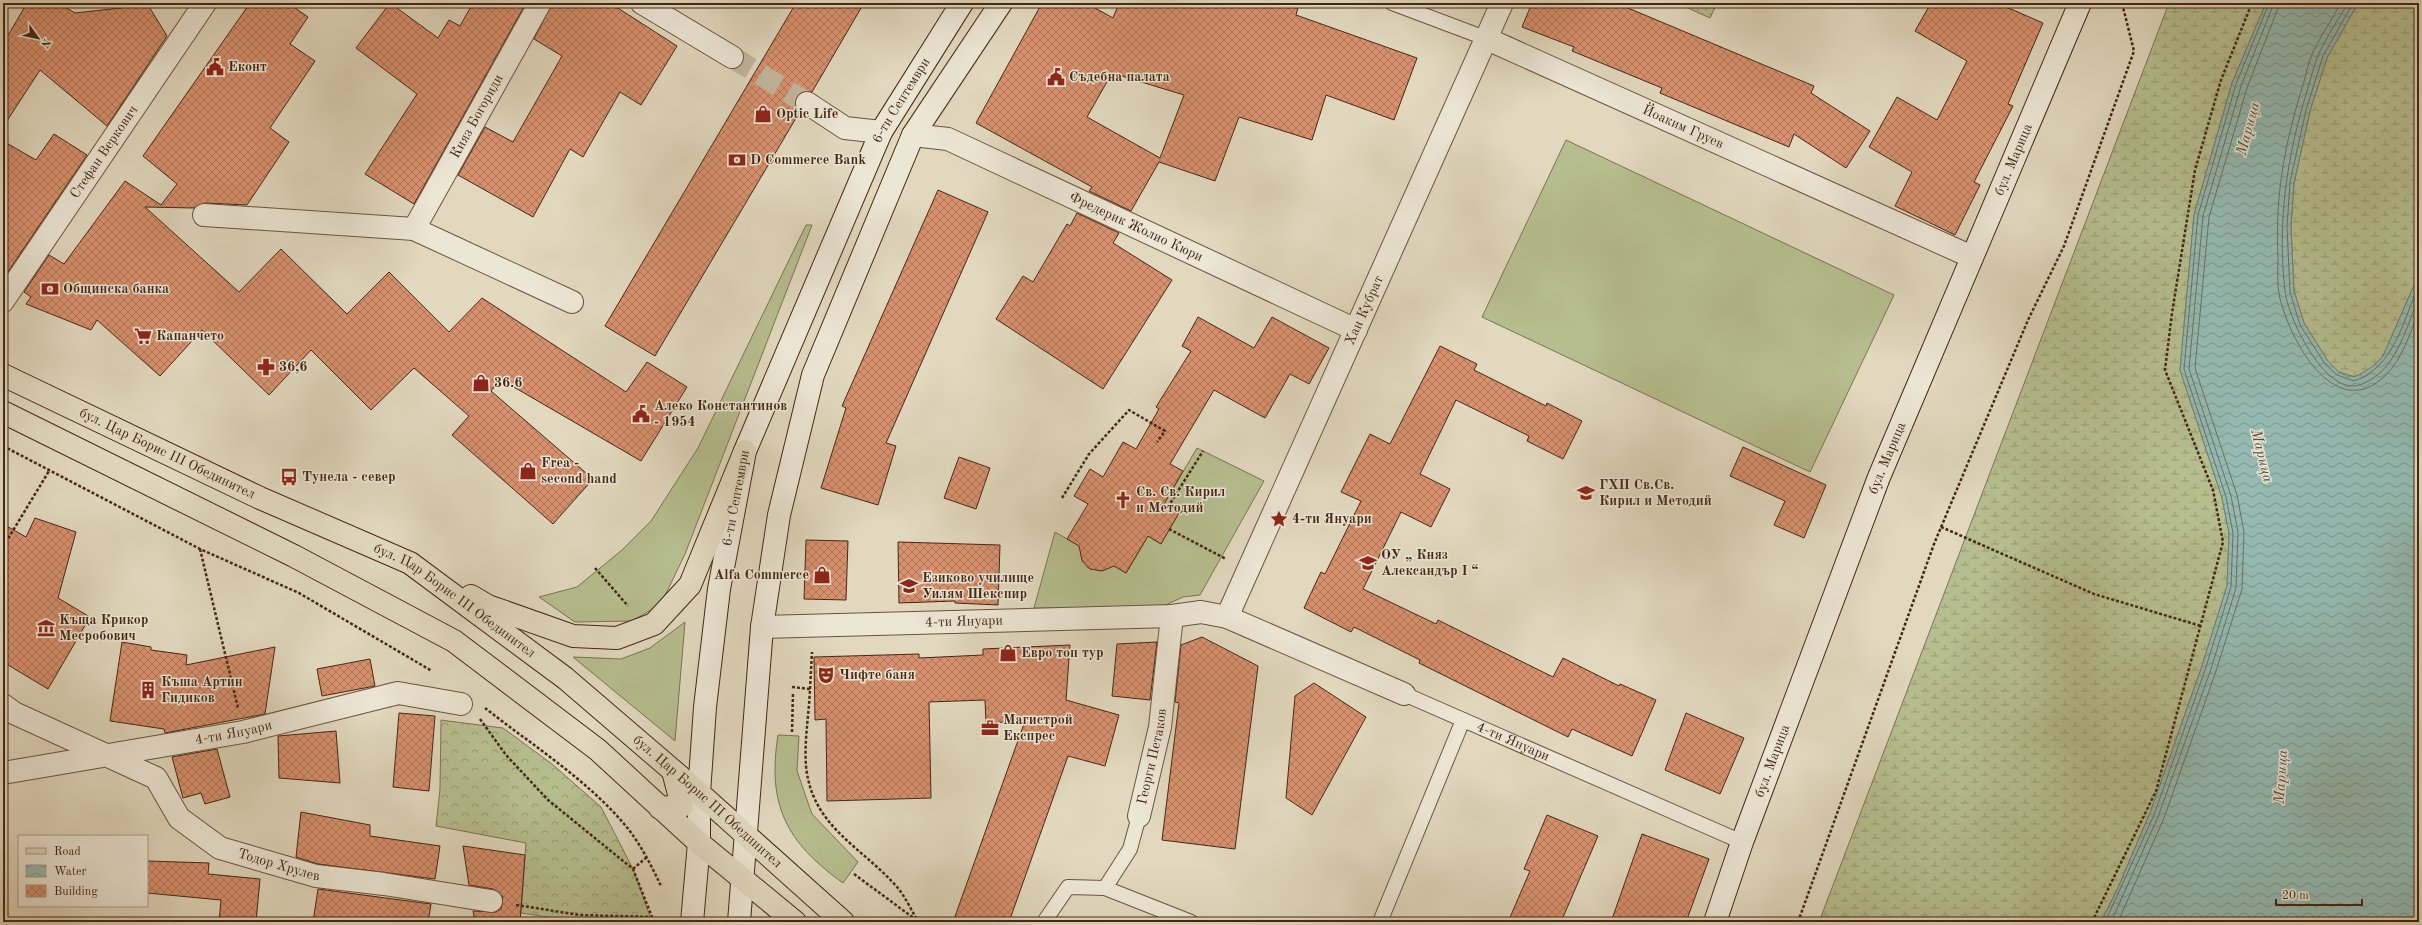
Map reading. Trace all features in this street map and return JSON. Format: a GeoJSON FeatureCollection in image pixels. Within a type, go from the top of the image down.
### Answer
{"type":"FeatureCollection","features":[{"type":"Feature","properties":{"kind":"main road","name":"бул. Цар Борис III Обединител"},"geometry":{"type":"LineString","coordinates":[[3,375],[260,498],[410,563],[565,678],[699,793],[844,922]]}},
{"type":"Feature","properties":{"kind":"main road"},"geometry":{"type":"LineString","coordinates":[[3,412],[294,556],[454,641],[598,750],[699,843],[795,922]]}},
{"type":"Feature","properties":{"kind":"main road"},"geometry":{"type":"LineString","coordinates":[[410,563],[488,606],[572,636],[617,638],[654,624],[690,585],[745,451]]}},
{"type":"Feature","properties":{"kind":"main road"},"geometry":{"type":"LineString","coordinates":[[660,808],[682,806],[673,771]]}},
{"type":"Feature","properties":{"kind":"street","name":"Стефан Веркович"},"geometry":{"type":"LineString","coordinates":[[3,301],[205,3]]}},
{"type":"Feature","properties":{"kind":"street","name":"Княз Богориди"},"geometry":{"type":"LineString","coordinates":[[414,229],[540,3]]}},
{"type":"Feature","properties":{"kind":"street"},"geometry":{"type":"LineString","coordinates":[[642,3],[732,57]]}},
{"type":"Feature","properties":{"kind":"street","name":"6-ти Септември"},"geometry":{"type":"LineString","coordinates":[[692,922],[699,843],[699,793],[705,707],[719,589],[745,451],[881,132],[962,3]]}},
{"type":"Feature","properties":{"kind":"street","name":"6-ти Септември"},"geometry":{"type":"LineString","coordinates":[[739,922],[762,627],[779,516],[813,375],[913,135],[1001,3]]}},
{"type":"Feature","properties":{"kind":"street","name":"Хан Кубрат"},"geometry":{"type":"LineString","coordinates":[[1227,617],[1485,38],[1502,3]]}},
{"type":"Feature","properties":{"kind":"street","name":"бул. Марица"},"geometry":{"type":"LineString","coordinates":[[1715,922],[1742,842],[1879,477],[2080,3]]}},
{"type":"Feature","properties":{"kind":"street","name":"Йоаким Груев"},"geometry":{"type":"LineString","coordinates":[[1485,38],[1972,257]]}},
{"type":"Feature","properties":{"kind":"street"},"geometry":{"type":"LineString","coordinates":[[807,103],[845,128],[881,132]]}},
{"type":"Feature","properties":{"kind":"street","name":"Фредерик Жолио Кюри"},"geometry":{"type":"LineString","coordinates":[[913,135],[948,139],[1356,330]]}},
{"type":"Feature","properties":{"kind":"street"},"geometry":{"type":"LineString","coordinates":[[204,215],[414,229],[572,302]]}},
{"type":"Feature","properties":{"kind":"street","name":"4-ти Януари"},"geometry":{"type":"LineString","coordinates":[[762,627],[1172,616],[1200,612],[1227,617],[1404,694]]}},
{"type":"Feature","properties":{"kind":"street","name":"Георги Петаков"},"geometry":{"type":"LineString","coordinates":[[1139,816],[1160,727],[1172,616]]}},
{"type":"Feature","properties":{"kind":"street","name":"4-ти Януари"},"geometry":{"type":"LineString","coordinates":[[3,773],[104,754],[243,732],[398,693],[461,704]]}},
{"type":"Feature","properties":{"kind":"street","name":"Тодор Хрулев"},"geometry":{"type":"LineString","coordinates":[[3,705],[14,713],[156,778],[179,818],[220,848],[316,876],[384,884],[490,901]]}},
{"type":"Feature","properties":{"kind":"lane","name":"Йоаким Груев"},"geometry":{"type":"LineString","coordinates":[[1397,4],[1485,38]]}},
{"type":"Feature","properties":{"kind":"lane","name":"4-ти Януари"},"geometry":{"type":"LineString","coordinates":[[1404,694],[1742,842]]}},
{"type":"Feature","properties":{"kind":"lane"},"geometry":{"type":"LineString","coordinates":[[1380,922],[1463,720]]}},
{"type":"Feature","properties":{"kind":"lane","name":"Георги Петаков"},"geometry":{"type":"LineString","coordinates":[[1105,888],[1130,849],[1139,816]]}},
{"type":"Feature","properties":{"kind":"lane"},"geometry":{"type":"LineString","coordinates":[[1044,922],[1068,887],[1105,888],[1191,922]]}},
{"type":"Feature","properties":{"kind":"path"},"geometry":{"type":"LineString","coordinates":[[1798,922],[1941,527],[2028,320],[2064,246],[2134,51],[2122,3]]}},
{"type":"Feature","properties":{"kind":"path"},"geometry":{"type":"LineString","coordinates":[[2092,922],[2156,791],[2223,542],[2213,490],[2165,370],[2172,313],[2195,170],[2221,80],[2252,3]]}},
{"type":"Feature","properties":{"kind":"path"},"geometry":{"type":"LineString","coordinates":[[1062,498],[1089,454],[1128,410],[1165,431],[1158,442]]}},
{"type":"Feature","properties":{"kind":"path"},"geometry":{"type":"LineString","coordinates":[[3,446],[200,549],[243,732]]}},
{"type":"Feature","properties":{"kind":"path"},"geometry":{"type":"LineString","coordinates":[[1168,507],[1203,451]]}},
{"type":"Feature","properties":{"kind":"path"},"geometry":{"type":"LineString","coordinates":[[3,547],[50,471]]}},
{"type":"Feature","properties":{"kind":"path"},"geometry":{"type":"LineString","coordinates":[[1941,527],[2094,594],[2201,626]]}},
{"type":"Feature","properties":{"kind":"path"},"geometry":{"type":"LineString","coordinates":[[1169,529],[1222,557]]}},
{"type":"Feature","properties":{"kind":"path"},"geometry":{"type":"LineString","coordinates":[[595,568],[632,610]]}},
{"type":"Feature","properties":{"kind":"path"},"geometry":{"type":"LineString","coordinates":[[812,650],[806,766],[815,802],[826,819],[845,840],[898,887],[918,921]]}},
{"type":"Feature","properties":{"kind":"path"},"geometry":{"type":"LineString","coordinates":[[792,687],[810,689]]}},
{"type":"Feature","properties":{"kind":"path"},"geometry":{"type":"LineString","coordinates":[[792,732],[793,693]]}},
{"type":"Feature","properties":{"kind":"path"},"geometry":{"type":"LineString","coordinates":[[461,704],[477,715],[506,755],[548,800],[633,869],[652,917],[652,922]]}},
{"type":"Feature","properties":{"kind":"path"},"geometry":{"type":"LineString","coordinates":[[633,869],[647,857],[661,886]]}},
{"type":"Feature","properties":{"kind":"path"},"geometry":{"type":"LineString","coordinates":[[854,874],[918,921]]}},
{"type":"Feature","properties":{"kind":"path"},"geometry":{"type":"LineString","coordinates":[[490,901],[580,915],[652,917]]}},
{"type":"Feature","properties":{"kind":"green space"},"geometry":{"type":"Polygon","coordinates":[[[1677,3],[1717,3],[1710,18],[1677,3]]]}},
{"type":"Feature","properties":{"kind":"green space"},"geometry":{"type":"Polygon","coordinates":[[[2169,3],[2266,3],[2232,83],[2194,215],[2180,370],[2222,498],[2229,533],[2227,586],[2201,669],[2150,813],[2117,890],[2101,922],[1819,922],[2169,3]]]}},
{"type":"Feature","properties":{"kind":"green space"},"geometry":{"type":"Polygon","coordinates":[[[2358,3],[2419,3],[2419,274],[2383,356],[2368,371],[2354,377],[2339,372],[2328,361],[2304,323],[2294,291],[2291,227],[2294,183],[2310,111],[2327,58],[2358,3]]]}},
{"type":"Feature","properties":{"kind":"green space"},"geometry":{"type":"Polygon","coordinates":[[[1566,140],[1894,295],[1810,472],[1482,317],[1566,140]]]}},
{"type":"Feature","properties":{"kind":"green space"},"geometry":{"type":"Polygon","coordinates":[[[806,225],[812,225],[685,554],[661,604],[632,621],[575,622],[539,597],[577,587],[622,550],[651,521],[698,448],[806,225]]]}},
{"type":"Feature","properties":{"kind":"green space"},"geometry":{"type":"Polygon","coordinates":[[[1197,448],[1264,481],[1200,595],[1183,597],[1157,609],[1034,608],[1055,532],[1082,547],[1082,561],[1089,568],[1094,570],[1112,564],[1126,573],[1148,536],[1161,544],[1164,504],[1197,448]]]}},
{"type":"Feature","properties":{"kind":"green space"},"geometry":{"type":"Polygon","coordinates":[[[685,622],[675,741],[573,657],[621,659],[650,648],[685,622]]]}},
{"type":"Feature","properties":{"kind":"green space"},"geometry":{"type":"Polygon","coordinates":[[[441,720],[503,728],[552,764],[601,807],[633,869],[652,922],[580,922],[521,913],[526,843],[436,826],[440,789],[441,720]]]}},
{"type":"Feature","properties":{"kind":"green space"},"geometry":{"type":"Polygon","coordinates":[[[778,735],[799,736],[797,771],[812,814],[858,862],[843,883],[823,868],[807,852],[794,837],[785,820],[779,802],[776,782],[775,760],[778,735]]]}},
{"type":"Feature","properties":{"kind":"water","name":"Марица"},"geometry":{"type":"Polygon","coordinates":[[[2266,3],[2358,3],[2327,58],[2310,111],[2294,183],[2291,227],[2294,291],[2304,323],[2328,361],[2339,372],[2354,377],[2370,368],[2383,356],[2419,274],[2419,922],[2101,922],[2117,890],[2150,813],[2201,669],[2227,586],[2229,533],[2222,498],[2180,370],[2194,215],[2232,83],[2266,3]]]}},
{"type":"Feature","properties":{"kind":"building"},"geometry":{"type":"Polygon","coordinates":[[[27,3],[58,3],[75,13],[148,5],[167,36],[107,126],[40,70],[3,127],[3,44],[27,3]]]}},
{"type":"Feature","properties":{"kind":"building"},"geometry":{"type":"Polygon","coordinates":[[[250,3],[288,3],[308,17],[290,44],[315,61],[270,128],[289,142],[247,205],[205,203],[194,208],[145,207],[239,292],[281,249],[347,314],[389,272],[449,332],[482,298],[626,392],[647,362],[687,387],[641,461],[500,379],[491,391],[593,479],[553,524],[452,435],[469,416],[414,368],[371,410],[311,350],[269,395],[202,330],[160,376],[97,320],[91,330],[26,304],[31,297],[24,292],[49,255],[64,264],[125,181],[161,205],[177,184],[143,156],[250,3]]]}},
{"type":"Feature","properties":{"kind":"building"},"geometry":{"type":"Polygon","coordinates":[[[390,3],[438,38],[449,20],[460,26],[473,3],[526,3],[414,204],[365,174],[417,94],[356,48],[390,3]]]}},
{"type":"Feature","properties":{"kind":"building"},"geometry":{"type":"Polygon","coordinates":[[[552,3],[610,3],[677,46],[641,105],[620,92],[583,157],[570,149],[533,217],[458,175],[485,127],[513,142],[562,56],[534,39],[552,3]]]}},
{"type":"Feature","properties":{"kind":"building"},"geometry":{"type":"Polygon","coordinates":[[[796,3],[864,3],[812,92],[802,92],[796,96],[795,103],[799,113],[655,356],[605,326],[796,3]]]}},
{"type":"Feature","properties":{"kind":"building"},"geometry":{"type":"Polygon","coordinates":[[[1042,3],[1086,3],[1113,18],[1119,3],[1299,3],[1296,15],[1417,58],[1394,120],[1326,95],[1312,140],[1239,117],[1215,181],[1159,162],[1131,211],[1089,191],[1092,187],[976,123],[1042,3]],[[1112,73],[1087,117],[1160,158],[1184,95],[1112,73]]]}},
{"type":"Feature","properties":{"kind":"building"},"geometry":{"type":"Polygon","coordinates":[[[1532,3],[1616,3],[1814,86],[1811,93],[1870,131],[1846,168],[1794,134],[1789,147],[1660,93],[1662,88],[1572,51],[1574,47],[1522,27],[1532,3]]]}},
{"type":"Feature","properties":{"kind":"building"},"geometry":{"type":"Polygon","coordinates":[[[1931,3],[1997,3],[2043,23],[2008,104],[2013,106],[1974,182],[1980,185],[1955,235],[1895,206],[1912,172],[1869,147],[1897,97],[1937,120],[1967,61],[1915,31],[1931,3]]]}},
{"type":"Feature","properties":{"kind":"building"},"geometry":{"type":"Polygon","coordinates":[[[54,134],[87,155],[3,279],[3,141],[36,160],[54,134]]]}},
{"type":"Feature","properties":{"kind":"building"},"geometry":{"type":"Polygon","coordinates":[[[938,190],[988,212],[886,443],[896,446],[878,505],[821,488],[846,408],[842,406],[938,190]]]}},
{"type":"Feature","properties":{"kind":"building"},"geometry":{"type":"Polygon","coordinates":[[[1077,213],[1119,233],[1113,243],[1172,280],[1103,389],[996,319],[1023,276],[1033,282],[1067,224],[1070,226],[1077,213]]]}},
{"type":"Feature","properties":{"kind":"building"},"geometry":{"type":"Polygon","coordinates":[[[1198,317],[1254,348],[1272,317],[1329,348],[1309,384],[1290,374],[1265,418],[1214,390],[1170,464],[1183,471],[1164,504],[1179,513],[1161,544],[1148,536],[1126,573],[1114,566],[1102,571],[1090,569],[1082,560],[1079,546],[1067,539],[1088,504],[1074,496],[1090,469],[1103,477],[1123,442],[1136,449],[1159,409],[1156,407],[1191,351],[1182,346],[1198,317]]]}},
{"type":"Feature","properties":{"kind":"building"},"geometry":{"type":"Polygon","coordinates":[[[1440,346],[1477,364],[1474,370],[1546,406],[1547,403],[1582,421],[1563,459],[1527,441],[1529,436],[1456,400],[1420,474],[1450,489],[1431,527],[1401,512],[1363,589],[1436,624],[1438,620],[1553,677],[1563,658],[1619,686],[1620,684],[1656,700],[1632,756],[1572,729],[1568,737],[1419,663],[1420,660],[1354,627],[1351,632],[1304,608],[1321,572],[1325,574],[1361,501],[1341,492],[1370,434],[1390,444],[1440,346]]]}},
{"type":"Feature","properties":{"kind":"building"},"geometry":{"type":"Polygon","coordinates":[[[1743,447],[1826,485],[1804,538],[1774,525],[1785,501],[1730,476],[1743,447]]]}},
{"type":"Feature","properties":{"kind":"building"},"geometry":{"type":"Polygon","coordinates":[[[959,457],[990,468],[976,509],[944,498],[959,457]]]}},
{"type":"Feature","properties":{"kind":"building"},"geometry":{"type":"Polygon","coordinates":[[[35,518],[76,532],[58,598],[90,617],[48,689],[3,662],[3,524],[26,537],[35,518]]]}},
{"type":"Feature","properties":{"kind":"building"},"geometry":{"type":"Polygon","coordinates":[[[806,540],[848,541],[846,600],[804,599],[806,540]]]}},
{"type":"Feature","properties":{"kind":"building"},"geometry":{"type":"Polygon","coordinates":[[[898,542],[1000,545],[998,605],[955,603],[955,601],[899,603],[898,542]]]}},
{"type":"Feature","properties":{"kind":"building"},"geometry":{"type":"Polygon","coordinates":[[[1202,637],[1258,666],[1235,849],[1162,840],[1179,703],[1175,702],[1181,645],[1202,637]]]}},
{"type":"Feature","properties":{"kind":"building"},"geometry":{"type":"Polygon","coordinates":[[[122,642],[151,647],[151,650],[187,655],[186,665],[275,647],[265,714],[165,733],[164,729],[110,721],[122,642]]]}},
{"type":"Feature","properties":{"kind":"building"},"geometry":{"type":"Polygon","coordinates":[[[1157,642],[1150,700],[1112,696],[1117,644],[1157,642]]]}},
{"type":"Feature","properties":{"kind":"building"},"geometry":{"type":"Polygon","coordinates":[[[1070,645],[1066,700],[1119,715],[1105,766],[1068,756],[1009,922],[953,922],[1025,721],[986,723],[985,700],[929,702],[931,798],[827,801],[826,719],[815,720],[814,657],[919,654],[919,658],[983,655],[983,649],[1070,645]]]}},
{"type":"Feature","properties":{"kind":"building"},"geometry":{"type":"Polygon","coordinates":[[[370,659],[375,686],[322,696],[317,669],[370,659]]]}},
{"type":"Feature","properties":{"kind":"building"},"geometry":{"type":"Polygon","coordinates":[[[1314,683],[1366,717],[1312,815],[1286,798],[1295,696],[1314,683]]]}},
{"type":"Feature","properties":{"kind":"building"},"geometry":{"type":"Polygon","coordinates":[[[399,713],[435,716],[429,791],[393,787],[399,713]]]}},
{"type":"Feature","properties":{"kind":"building"},"geometry":{"type":"Polygon","coordinates":[[[1686,713],[1744,738],[1720,794],[1665,770],[1686,713]]]}},
{"type":"Feature","properties":{"kind":"building"},"geometry":{"type":"Polygon","coordinates":[[[336,731],[340,783],[279,778],[278,736],[336,731]]]}},
{"type":"Feature","properties":{"kind":"building"},"geometry":{"type":"Polygon","coordinates":[[[217,749],[230,797],[205,804],[201,793],[183,798],[172,757],[217,749]]]}},
{"type":"Feature","properties":{"kind":"building"},"geometry":{"type":"Polygon","coordinates":[[[301,812],[370,825],[370,836],[440,846],[435,879],[318,864],[296,857],[301,812]]]}},
{"type":"Feature","properties":{"kind":"building"},"geometry":{"type":"Polygon","coordinates":[[[1547,815],[1598,836],[1561,922],[1508,922],[1530,871],[1524,869],[1547,815]]]}},
{"type":"Feature","properties":{"kind":"building"},"geometry":{"type":"Polygon","coordinates":[[[1642,834],[1709,859],[1686,922],[1611,922],[1642,834]]]}},
{"type":"Feature","properties":{"kind":"building"},"geometry":{"type":"Polygon","coordinates":[[[463,846],[525,855],[520,922],[475,922],[473,911],[496,912],[501,909],[503,897],[493,889],[469,885],[463,846]]]}},
{"type":"Feature","properties":{"kind":"building"},"geometry":{"type":"Polygon","coordinates":[[[148,861],[209,863],[208,874],[260,879],[256,922],[219,922],[221,900],[148,893],[148,861]]]}},
{"type":"Feature","properties":{"kind":"building"},"geometry":{"type":"Polygon","coordinates":[[[318,889],[431,904],[428,922],[313,922],[318,889]]]}},
{"type":"Feature","properties":{"kind":"tunnel"},"geometry":{"type":"LineString","coordinates":[[732,57],[807,103]]}},
{"type":"Feature","properties":{"kind":"place","name":"Еконт"},"geometry":{"type":"Point","coordinates":[215,67]}},
{"type":"Feature","properties":{"kind":"place","name":"Съдебна палата"},"geometry":{"type":"Point","coordinates":[1056,77]}},
{"type":"Feature","properties":{"kind":"place","name":"Optic Life"},"geometry":{"type":"Point","coordinates":[763,114]}},
{"type":"Feature","properties":{"kind":"place","name":"D Commerce Bank"},"geometry":{"type":"Point","coordinates":[737,160]}},
{"type":"Feature","properties":{"kind":"place","name":"Общинска банка"},"geometry":{"type":"Point","coordinates":[50,289]}},
{"type":"Feature","properties":{"kind":"place","name":"Капанчето"},"geometry":{"type":"Point","coordinates":[143,336]}},
{"type":"Feature","properties":{"kind":"place","name":"36,6"},"geometry":{"type":"Point","coordinates":[266,367]}},
{"type":"Feature","properties":{"kind":"place","name":"36.6"},"geometry":{"type":"Point","coordinates":[481,383]}},
{"type":"Feature","properties":{"kind":"place","name":"Алеко Константинов - 1954"},"geometry":{"type":"Point","coordinates":[641,414]}},
{"type":"Feature","properties":{"kind":"place","name":"Frea - second hand"},"geometry":{"type":"Point","coordinates":[528,471]}},
{"type":"Feature","properties":{"kind":"place","name":"Тунела - север"},"geometry":{"type":"Point","coordinates":[289,477]}},
{"type":"Feature","properties":{"kind":"place","name":"ГХП Св.Св. Кирил и Методий"},"geometry":{"type":"Point","coordinates":[1586,493]}},
{"type":"Feature","properties":{"kind":"place","name":"Св. Св. Кирил и Методий"},"geometry":{"type":"Point","coordinates":[1123,500]}},
{"type":"Feature","properties":{"kind":"place","name":"4-ти Януари"},"geometry":{"type":"Point","coordinates":[1279,519]}},
{"type":"Feature","properties":{"kind":"place","name":"ОУ „ Княз Александър I “"},"geometry":{"type":"Point","coordinates":[1368,563]}},
{"type":"Feature","properties":{"kind":"place","name":"Alfa Commerce"},"geometry":{"type":"Point","coordinates":[822,575]}},
{"type":"Feature","properties":{"kind":"place","name":"Езиково училище Уилям Шекспир"},"geometry":{"type":"Point","coordinates":[909,586]}},
{"type":"Feature","properties":{"kind":"place","name":"Kъща Крикор Месробович"},"geometry":{"type":"Point","coordinates":[46,628]}},
{"type":"Feature","properties":{"kind":"place","name":"Евро топ тур"},"geometry":{"type":"Point","coordinates":[1008,653]}},
{"type":"Feature","properties":{"kind":"place","name":"Чифте баня"},"geometry":{"type":"Point","coordinates":[826,675]}},
{"type":"Feature","properties":{"kind":"place","name":"Къша Артин Гидиков"},"geometry":{"type":"Point","coordinates":[148,690]}},
{"type":"Feature","properties":{"kind":"place","name":"Магистрой Експрес"},"geometry":{"type":"Point","coordinates":[990,728]}}]}
